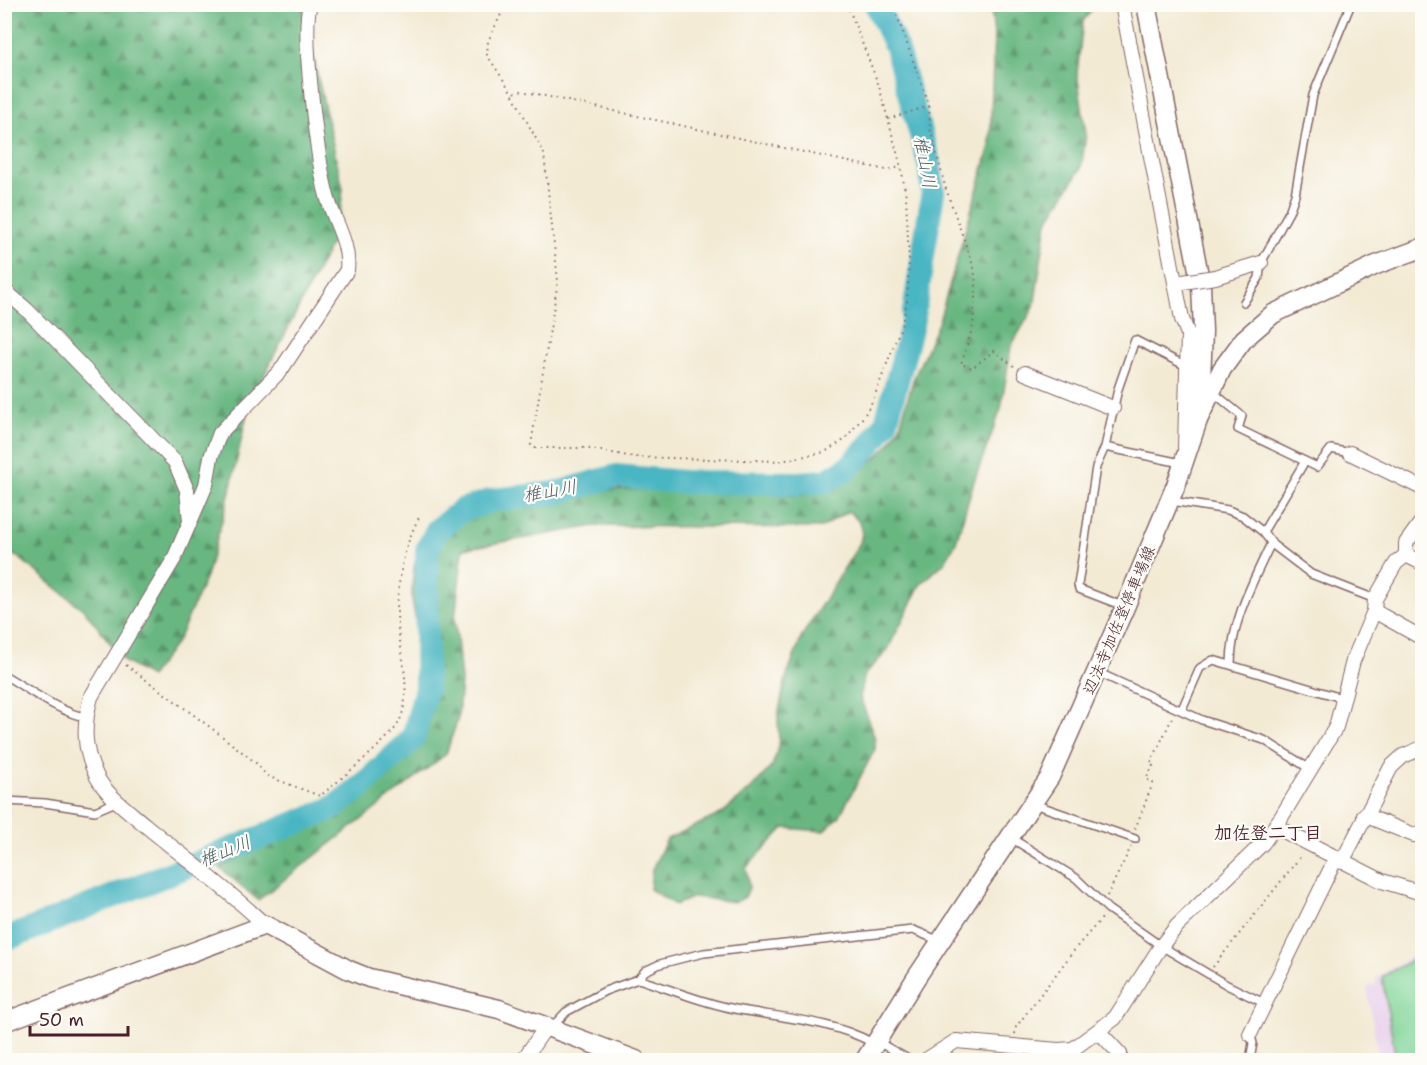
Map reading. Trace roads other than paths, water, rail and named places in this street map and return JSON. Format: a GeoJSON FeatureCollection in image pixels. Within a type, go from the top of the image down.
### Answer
{"type":"FeatureCollection","features":[{"type":"Feature","properties":{"kind":"street"},"geometry":{"type":"LineString","coordinates":[[310,4],[306,23],[316,126],[327,196],[349,257],[347,270],[281,370],[220,433],[211,457],[206,485],[174,559],[91,697],[85,717],[84,736],[91,765],[98,779],[118,801],[233,895],[265,925],[349,970],[369,978],[499,1009],[636,1060]]}},
{"type":"Feature","properties":{"kind":"street"},"geometry":{"type":"LineString","coordinates":[[1122,4],[1180,284],[1182,319],[1188,334],[1185,458]]}},
{"type":"Feature","properties":{"kind":"street"},"geometry":{"type":"LineString","coordinates":[[1146,4],[1201,285],[1203,369],[1198,420]]}},
{"type":"Feature","properties":{"kind":"street","name":"辺法寺加佐登停車場線"},"geometry":{"type":"LineString","coordinates":[[866,1060],[940,941],[1050,777],[1125,607],[1169,500],[1198,420],[1234,351],[1258,325],[1273,314],[1376,265],[1422,248]]}},
{"type":"Feature","properties":{"kind":"street"},"geometry":{"type":"LineString","coordinates":[[1180,284],[1215,277],[1261,263]]}},
{"type":"Feature","properties":{"kind":"street"},"geometry":{"type":"LineString","coordinates":[[4,290],[27,310],[175,462],[187,490],[190,522]]}},
{"type":"Feature","properties":{"kind":"street"},"geometry":{"type":"LineString","coordinates":[[1024,373],[1113,408]]}},
{"type":"Feature","properties":{"kind":"street"},"geometry":{"type":"LineString","coordinates":[[1350,453],[1389,474],[1414,482],[1422,488]]}},
{"type":"Feature","properties":{"kind":"street"},"geometry":{"type":"LineString","coordinates":[[1406,555],[1406,543],[1422,521]]}},
{"type":"Feature","properties":{"kind":"street"},"geometry":{"type":"LineString","coordinates":[[927,1060],[956,1041],[1058,1050],[1073,1049],[1115,1018],[1161,946],[1177,926],[1263,843],[1276,824],[1334,732],[1345,699],[1353,661],[1374,605],[1396,563],[1406,555],[1422,533]]}},
{"type":"Feature","properties":{"kind":"street"},"geometry":{"type":"LineString","coordinates":[[1406,555],[1422,563]]}},
{"type":"Feature","properties":{"kind":"street"},"geometry":{"type":"LineString","coordinates":[[1374,605],[1422,638]]}},
{"type":"Feature","properties":{"kind":"street"},"geometry":{"type":"LineString","coordinates":[[1250,1034],[1339,860],[1391,767],[1403,756],[1422,748]]}},
{"type":"Feature","properties":{"kind":"street"},"geometry":{"type":"LineString","coordinates":[[1364,815],[1414,835],[1422,835]]}},
{"type":"Feature","properties":{"kind":"street"},"geometry":{"type":"LineString","coordinates":[[1276,824],[1310,845],[1382,881],[1422,893]]}},
{"type":"Feature","properties":{"kind":"street"},"geometry":{"type":"LineString","coordinates":[[4,1022],[265,925]]}},
{"type":"Feature","properties":{"kind":"street"},"geometry":{"type":"LineString","coordinates":[[523,1060],[548,1028]]}},
{"type":"Feature","properties":{"kind":"street"},"geometry":{"type":"LineString","coordinates":[[1094,1034],[1103,1036],[1120,1054],[1118,1060]]}},
{"type":"Feature","properties":{"kind":"lane"},"geometry":{"type":"LineString","coordinates":[[1244,302],[1259,278],[1261,263],[1289,212],[1295,195],[1313,95],[1351,4]]}},
{"type":"Feature","properties":{"kind":"lane"},"geometry":{"type":"LineString","coordinates":[[1125,607],[1079,589],[1078,585],[1096,467],[1105,447],[1113,408],[1135,339],[1188,367]]}},
{"type":"Feature","properties":{"kind":"lane"},"geometry":{"type":"LineString","coordinates":[[1212,391],[1242,416],[1238,429],[1317,467],[1331,448],[1350,453]]}},
{"type":"Feature","properties":{"kind":"lane"},"geometry":{"type":"LineString","coordinates":[[1105,447],[1185,458]]}},
{"type":"Feature","properties":{"kind":"lane"},"geometry":{"type":"LineString","coordinates":[[1263,532],[1305,461]]}},
{"type":"Feature","properties":{"kind":"lane"},"geometry":{"type":"LineString","coordinates":[[1169,500],[1228,510],[1243,516],[1263,532],[1271,543],[1311,574],[1374,605]]}},
{"type":"Feature","properties":{"kind":"lane"},"geometry":{"type":"LineString","coordinates":[[1231,664],[1231,652],[1248,591],[1271,543]]}},
{"type":"Feature","properties":{"kind":"lane"},"geometry":{"type":"LineString","coordinates":[[1180,708],[1204,663],[1213,660],[1317,693],[1345,699]]}},
{"type":"Feature","properties":{"kind":"lane"},"geometry":{"type":"LineString","coordinates":[[1097,672],[1220,727],[1264,740],[1310,769]]}},
{"type":"Feature","properties":{"kind":"lane"},"geometry":{"type":"LineString","coordinates":[[4,675],[59,705],[67,712],[85,717]]}},
{"type":"Feature","properties":{"kind":"lane"},"geometry":{"type":"LineString","coordinates":[[4,801],[45,803],[95,811],[118,801]]}},
{"type":"Feature","properties":{"kind":"lane"},"geometry":{"type":"LineString","coordinates":[[1034,804],[1133,838]]}},
{"type":"Feature","properties":{"kind":"lane"},"geometry":{"type":"LineString","coordinates":[[1011,838],[1068,872],[1106,906],[1161,946],[1266,1004]]}},
{"type":"Feature","properties":{"kind":"lane"},"geometry":{"type":"LineString","coordinates":[[548,1028],[566,1012],[605,990],[638,979],[645,971],[660,964],[704,953],[913,930],[940,941]]}},
{"type":"Feature","properties":{"kind":"lane"},"geometry":{"type":"LineString","coordinates":[[638,979],[720,1006],[854,1032],[910,1060]]}},
{"type":"Feature","properties":{"kind":"lane"},"geometry":{"type":"LineString","coordinates":[[1250,1034],[1253,1043],[1250,1060]]}},
{"type":"Feature","properties":{"kind":"waterway","name":"椎山川"},"geometry":{"type":"LineString","coordinates":[[4,940],[333,808],[363,785],[413,738],[426,689],[427,550],[437,530],[462,510],[493,500],[556,493],[616,476],[683,482],[798,483],[826,481],[849,467],[870,445],[886,423],[912,325],[933,192],[929,163],[896,47],[876,4]]}},
{"type":"Feature","properties":{"kind":"district","name":"加佐登二丁目"},"geometry":{"type":"Point","coordinates":[1268,833]}}]}
